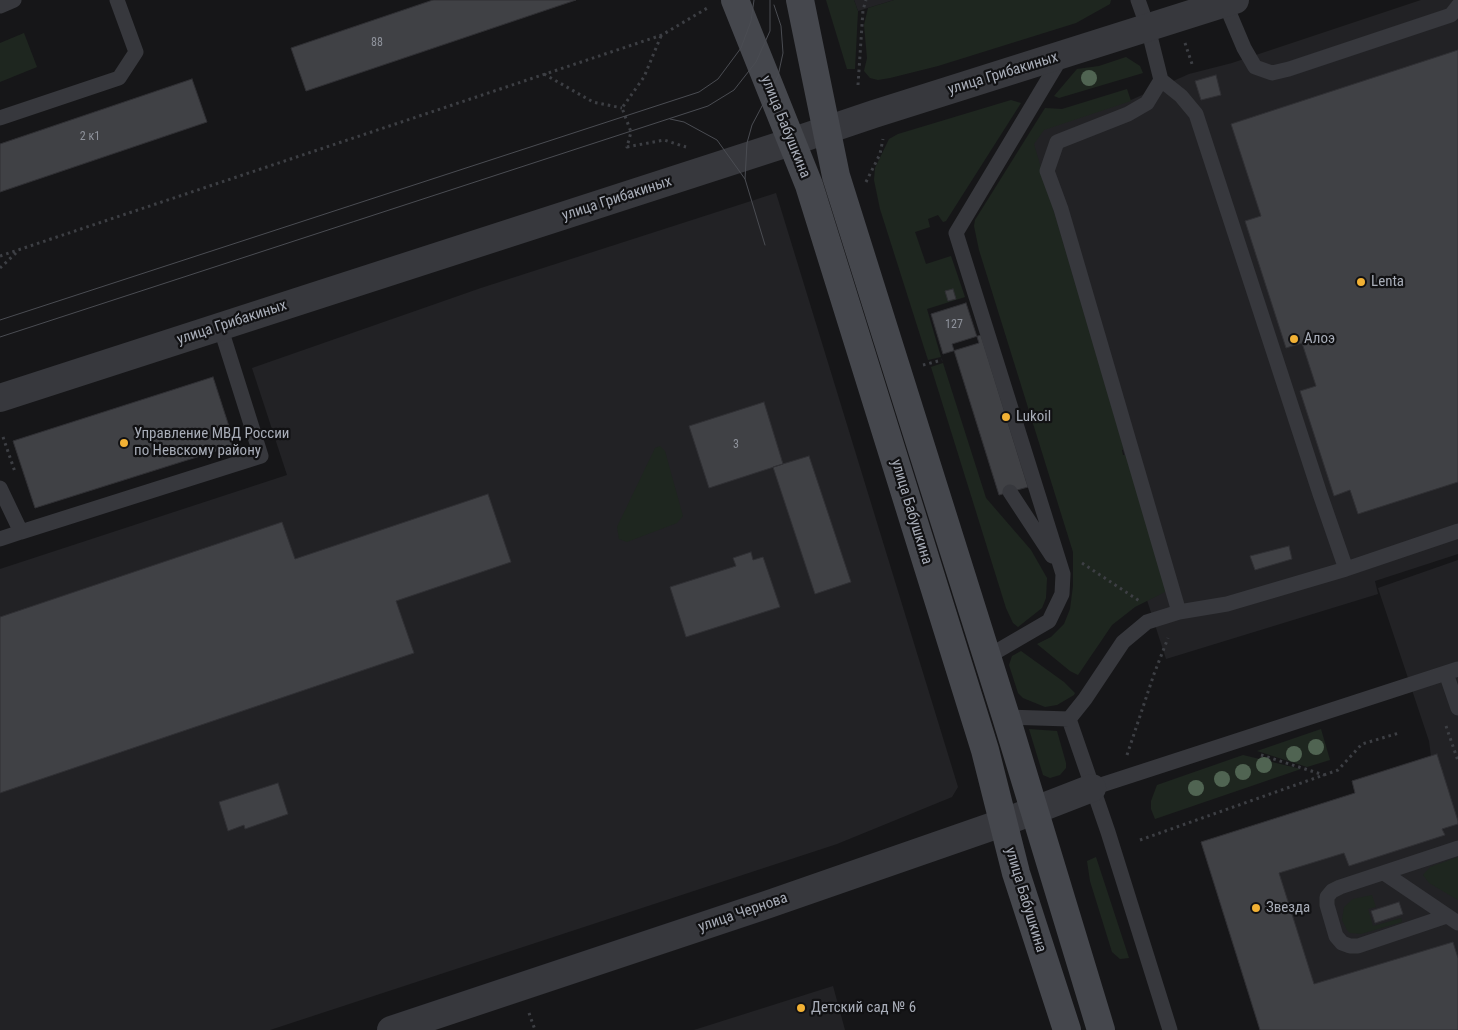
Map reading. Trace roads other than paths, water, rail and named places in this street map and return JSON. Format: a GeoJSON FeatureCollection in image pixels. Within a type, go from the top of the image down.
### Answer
{"type":"FeatureCollection","features":[{"type":"Feature","properties":{"kind":"main road","name":"улица Бабушкина"},"geometry":{"type":"LineString","coordinates":[[800,0],[836,176],[1006,717],[1101,1030]]}},
{"type":"Feature","properties":{"kind":"main road","name":"улица Бабушкина"},"geometry":{"type":"LineString","coordinates":[[722,3],[791,142],[809,185],[982,740],[1002,823],[1067,1030]]}},
{"type":"Feature","properties":{"kind":"street","name":"улица Грибакиных"},"geometry":{"type":"LineString","coordinates":[[0,398],[1230,2]]}},
{"type":"Feature","properties":{"kind":"street","name":"улица Чернова"},"geometry":{"type":"LineString","coordinates":[[391,1030],[769,904],[1002,823],[1092,788]]}},
{"type":"Feature","properties":{"kind":"lane"},"geometry":{"type":"LineString","coordinates":[[0,6],[14,0]]}},
{"type":"Feature","properties":{"kind":"lane"},"geometry":{"type":"LineString","coordinates":[[0,118],[119,78],[136,52],[117,0]]}},
{"type":"Feature","properties":{"kind":"lane"},"geometry":{"type":"LineString","coordinates":[[1138,0],[1148,28],[1161,80],[1181,96],[1196,114],[1346,569]]}},
{"type":"Feature","properties":{"kind":"lane"},"geometry":{"type":"LineString","coordinates":[[1230,2],[1244,48],[1255,67],[1272,73],[1289,70],[1450,15],[1458,6]]}},
{"type":"Feature","properties":{"kind":"lane"},"geometry":{"type":"LineString","coordinates":[[987,657],[1050,621],[1062,594],[1063,574],[990,356],[956,233],[1062,56]]}},
{"type":"Feature","properties":{"kind":"lane"},"geometry":{"type":"LineString","coordinates":[[1161,80],[1147,103],[1128,114],[1057,142],[1047,171],[1061,210],[1179,612]]}},
{"type":"Feature","properties":{"kind":"lane"},"geometry":{"type":"LineString","coordinates":[[0,539],[260,456],[220,326]]}},
{"type":"Feature","properties":{"kind":"lane"},"geometry":{"type":"LineString","coordinates":[[0,488],[22,532]]}},
{"type":"Feature","properties":{"kind":"lane"},"geometry":{"type":"LineString","coordinates":[[1010,492],[1063,574]]}},
{"type":"Feature","properties":{"kind":"lane"},"geometry":{"type":"LineString","coordinates":[[1069,719],[1085,700],[1123,642],[1147,622],[1179,612],[1227,604],[1346,569],[1458,531]]}},
{"type":"Feature","properties":{"kind":"lane"},"geometry":{"type":"LineString","coordinates":[[1092,788],[1225,743],[1452,671],[1458,708]]}},
{"type":"Feature","properties":{"kind":"lane"},"geometry":{"type":"LineString","coordinates":[[1006,717],[1069,719]]}},
{"type":"Feature","properties":{"kind":"lane"},"geometry":{"type":"LineString","coordinates":[[1069,719],[1108,832],[1170,1030]]}},
{"type":"Feature","properties":{"kind":"lane"},"geometry":{"type":"LineString","coordinates":[[1453,919],[1358,946],[1342,943],[1336,936],[1327,905],[1327,897],[1332,891],[1340,887],[1458,848]]}},
{"type":"Feature","properties":{"kind":"lane"},"geometry":{"type":"LineString","coordinates":[[1384,873],[1453,919]]}},
{"type":"Feature","properties":{"kind":"tram line"},"geometry":{"type":"LineString","coordinates":[[0,320],[699,92],[718,79],[741,48],[751,21],[754,0]]}},
{"type":"Feature","properties":{"kind":"tram line"},"geometry":{"type":"LineString","coordinates":[[0,337],[708,106],[734,90],[756,62],[770,31],[770,0]]}},
{"type":"Feature","properties":{"kind":"tram line"},"geometry":{"type":"LineString","coordinates":[[765,245],[745,179],[747,143],[752,125],[778,76],[783,53],[781,26],[774,5]]}},
{"type":"Feature","properties":{"kind":"tram line"},"geometry":{"type":"LineString","coordinates":[[670,119],[684,122],[717,140],[745,179]]}},
{"type":"Feature","properties":{"kind":"place","name":"Lenta"},"geometry":{"type":"Point","coordinates":[1361,282]}},
{"type":"Feature","properties":{"kind":"place","name":"Алоэ"},"geometry":{"type":"Point","coordinates":[1294,339]}},
{"type":"Feature","properties":{"kind":"place","name":"Lukoil"},"geometry":{"type":"Point","coordinates":[1006,417]}},
{"type":"Feature","properties":{"kind":"place","name":"Управление МВД России по Невскому району"},"geometry":{"type":"Point","coordinates":[124,443]}},
{"type":"Feature","properties":{"kind":"place","name":"Звезда"},"geometry":{"type":"Point","coordinates":[1256,908]}},
{"type":"Feature","properties":{"kind":"place","name":"Детский сад № 6"},"geometry":{"type":"Point","coordinates":[801,1008]}}]}
